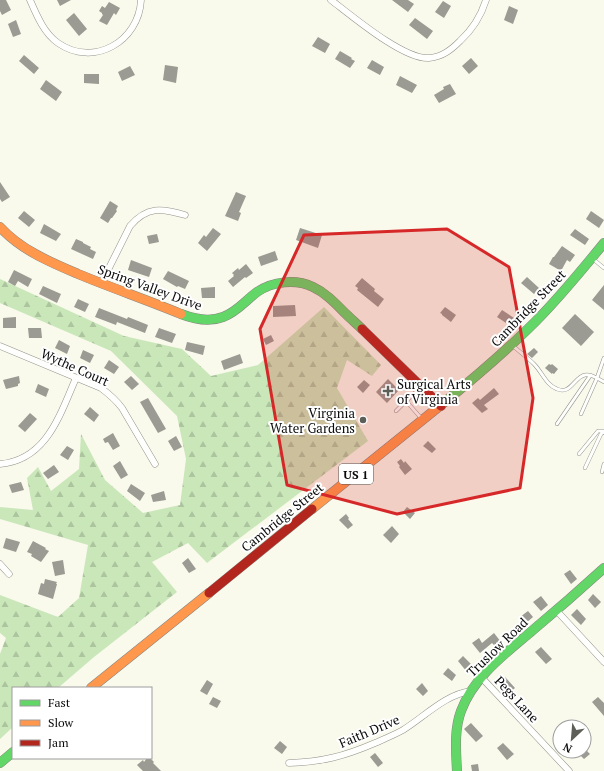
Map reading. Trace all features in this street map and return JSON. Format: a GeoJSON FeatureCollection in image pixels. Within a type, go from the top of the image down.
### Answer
{"type":"FeatureCollection","features":[{"type":"Feature","properties":{"kind":"street"},"geometry":{"type":"LineString","coordinates":[[30,0],[38,19],[51,37],[66,48],[86,52],[104,50],[114,46],[127,36],[136,20],[141,0]]}},
{"type":"Feature","properties":{"kind":"street"},"geometry":{"type":"LineString","coordinates":[[331,0],[383,39],[399,49],[413,56],[428,58],[441,56],[448,52],[463,38],[479,17],[486,0]]}},
{"type":"Feature","properties":{"kind":"street"},"geometry":{"type":"LineString","coordinates":[[101,284],[130,226],[135,220],[148,212],[157,210],[174,212],[185,216]]}},
{"type":"Feature","properties":{"kind":"street","name":"Spring Valley Drive"},"geometry":{"type":"LineString","coordinates":[[0,227],[14,240],[40,257],[101,284],[200,320],[218,319],[227,316],[257,292],[269,286],[289,282],[308,285],[324,294],[360,326],[441,406]]}},
{"type":"Feature","properties":{"kind":"street","name":"Cambridge Street"},"geometry":{"type":"LineString","coordinates":[[92,687],[472,380],[512,345],[546,311],[577,276],[604,242]]}},
{"type":"Feature","properties":{"kind":"street","name":"Wythe Court"},"geometry":{"type":"LineString","coordinates":[[0,346],[101,388],[109,394],[122,408],[155,464]]}},
{"type":"Feature","properties":{"kind":"street"},"geometry":{"type":"LineString","coordinates":[[0,464],[17,461],[26,457],[39,446],[56,423],[76,378]]}},
{"type":"Feature","properties":{"kind":"street"},"geometry":{"type":"LineString","coordinates":[[0,564],[9,574]]}},
{"type":"Feature","properties":{"kind":"street","name":"Truslow Road"},"geometry":{"type":"LineString","coordinates":[[457,771],[456,742],[457,728],[461,712],[471,691],[481,677],[499,659],[604,568]]}},
{"type":"Feature","properties":{"kind":"street"},"geometry":{"type":"LineString","coordinates":[[556,610],[604,662]]}},
{"type":"Feature","properties":{"kind":"street","name":"Pegs Lane"},"geometry":{"type":"LineString","coordinates":[[481,677],[569,771]]}},
{"type":"Feature","properties":{"kind":"street","name":"Faith Drive"},"geometry":{"type":"LineString","coordinates":[[289,763],[326,760],[360,750],[401,731],[452,696],[464,691],[471,691]]}},
{"type":"Feature","properties":{"kind":"street"},"geometry":{"type":"LineString","coordinates":[[0,764],[12,753]]}},
{"type":"Feature","properties":{"kind":"lane"},"geometry":{"type":"LineString","coordinates":[[591,258],[604,268]]}},
{"type":"Feature","properties":{"kind":"lane"},"geometry":{"type":"LineString","coordinates":[[512,345],[534,364],[550,384],[558,390],[565,390],[571,387],[582,376],[587,375],[604,382]]}},
{"type":"Feature","properties":{"kind":"lane"},"geometry":{"type":"LineString","coordinates":[[581,414],[604,358]]}},
{"type":"Feature","properties":{"kind":"lane"},"geometry":{"type":"LineString","coordinates":[[557,424],[590,376]]}},
{"type":"Feature","properties":{"kind":"lane"},"geometry":{"type":"LineString","coordinates":[[396,411],[421,386]]}},
{"type":"Feature","properties":{"kind":"lane"},"geometry":{"type":"LineString","coordinates":[[406,401],[422,420]]}},
{"type":"Feature","properties":{"kind":"lane"},"geometry":{"type":"LineString","coordinates":[[580,454],[598,431],[604,432]]}},
{"type":"Feature","properties":{"kind":"lane"},"geometry":{"type":"LineString","coordinates":[[585,468],[601,434],[604,432]]}},
{"type":"Feature","properties":{"kind":"lane"},"geometry":{"type":"LineString","coordinates":[[602,472],[604,464]]}},
{"type":"Feature","properties":{"kind":"highlighted area"},"geometry":{"type":"Polygon","coordinates":[[[447,229],[509,267],[533,398],[520,488],[397,514],[287,485],[260,329],[304,235],[447,229]]]}},
{"type":"Feature","properties":{"kind":"green space"},"geometry":{"type":"Polygon","coordinates":[[[0,279],[124,336],[182,349],[211,376],[258,365],[324,307],[381,365],[372,376],[347,360],[337,388],[368,441],[207,563],[188,543],[152,562],[177,592],[94,657],[59,687],[12,687],[12,728],[0,739],[0,654],[6,638],[0,633],[0,595],[58,617],[79,598],[88,545],[0,519],[0,507],[33,510],[27,478],[38,467],[51,491],[79,469],[81,434],[105,480],[143,513],[180,505],[186,459],[177,416],[111,351],[0,303],[0,279]]]}},
{"type":"Feature","properties":{"kind":"building"},"geometry":{"type":"Polygon","coordinates":[[[0,0],[6,0],[11,10],[2,15],[0,11],[0,0]]]}},
{"type":"Feature","properties":{"kind":"building"},"geometry":{"type":"Polygon","coordinates":[[[57,0],[71,0],[60,6],[57,0]]]}},
{"type":"Feature","properties":{"kind":"building"},"geometry":{"type":"Polygon","coordinates":[[[392,0],[408,0],[414,4],[408,12],[392,0]]]}},
{"type":"Feature","properties":{"kind":"building"},"geometry":{"type":"Polygon","coordinates":[[[443,1],[451,6],[444,18],[435,12],[443,1]]]}},
{"type":"Feature","properties":{"kind":"building"},"geometry":{"type":"Polygon","coordinates":[[[109,2],[120,8],[116,15],[114,13],[107,25],[99,21],[103,15],[99,11],[102,6],[105,8],[109,2]]]}},
{"type":"Feature","properties":{"kind":"building"},"geometry":{"type":"Polygon","coordinates":[[[509,6],[518,10],[513,24],[504,20],[509,6]]]}},
{"type":"Feature","properties":{"kind":"building"},"geometry":{"type":"Polygon","coordinates":[[[74,13],[87,29],[79,36],[66,20],[74,13]]]}},
{"type":"Feature","properties":{"kind":"building"},"geometry":{"type":"Polygon","coordinates":[[[415,18],[433,31],[427,39],[409,25],[415,18]]]}},
{"type":"Feature","properties":{"kind":"building"},"geometry":{"type":"Polygon","coordinates":[[[16,20],[21,34],[13,37],[8,24],[16,20]]]}},
{"type":"Feature","properties":{"kind":"building"},"geometry":{"type":"Polygon","coordinates":[[[318,37],[330,44],[325,53],[312,46],[318,37]]]}},
{"type":"Feature","properties":{"kind":"building"},"geometry":{"type":"Polygon","coordinates":[[[340,51],[355,61],[350,68],[335,59],[340,51]]]}},
{"type":"Feature","properties":{"kind":"building"},"geometry":{"type":"Polygon","coordinates":[[[24,55],[39,68],[34,74],[19,61],[24,55]]]}},
{"type":"Feature","properties":{"kind":"building"},"geometry":{"type":"Polygon","coordinates":[[[471,58],[478,66],[469,74],[462,66],[471,58]]]}},
{"type":"Feature","properties":{"kind":"building"},"geometry":{"type":"Polygon","coordinates":[[[372,60],[384,67],[380,75],[367,68],[372,60]]]}},
{"type":"Feature","properties":{"kind":"building"},"geometry":{"type":"Polygon","coordinates":[[[165,65],[178,67],[176,83],[163,80],[165,65]]]}},
{"type":"Feature","properties":{"kind":"building"},"geometry":{"type":"Polygon","coordinates":[[[130,66],[135,75],[122,81],[118,72],[130,66]]]}},
{"type":"Feature","properties":{"kind":"building"},"geometry":{"type":"Polygon","coordinates":[[[84,74],[99,74],[99,84],[84,83],[84,74]]]}},
{"type":"Feature","properties":{"kind":"building"},"geometry":{"type":"Polygon","coordinates":[[[400,76],[417,85],[412,93],[396,85],[400,76]]]}},
{"type":"Feature","properties":{"kind":"building"},"geometry":{"type":"Polygon","coordinates":[[[46,80],[62,92],[56,101],[40,89],[46,80]]]}},
{"type":"Feature","properties":{"kind":"building"},"geometry":{"type":"Polygon","coordinates":[[[450,84],[456,94],[439,103],[434,95],[444,89],[443,87],[450,84]]]}},
{"type":"Feature","properties":{"kind":"building"},"geometry":{"type":"Polygon","coordinates":[[[0,182],[10,197],[2,202],[0,199],[0,182]]]}},
{"type":"Feature","properties":{"kind":"building"},"geometry":{"type":"Polygon","coordinates":[[[236,192],[246,196],[239,212],[241,213],[238,221],[225,216],[236,192]]]}},
{"type":"Feature","properties":{"kind":"building"},"geometry":{"type":"Polygon","coordinates":[[[110,201],[118,206],[117,211],[108,223],[100,218],[110,201]]]}},
{"type":"Feature","properties":{"kind":"building"},"geometry":{"type":"Polygon","coordinates":[[[24,211],[35,220],[29,227],[18,218],[24,211]]]}},
{"type":"Feature","properties":{"kind":"building"},"geometry":{"type":"Polygon","coordinates":[[[591,211],[604,220],[599,228],[586,219],[591,211]]]}},
{"type":"Feature","properties":{"kind":"building"},"geometry":{"type":"Polygon","coordinates":[[[44,224],[61,234],[56,241],[40,233],[44,224]]]}},
{"type":"Feature","properties":{"kind":"building"},"geometry":{"type":"Polygon","coordinates":[[[213,228],[221,234],[207,251],[198,243],[204,235],[206,237],[213,228]]]}},
{"type":"Feature","properties":{"kind":"building"},"geometry":{"type":"Polygon","coordinates":[[[300,228],[322,235],[318,248],[296,240],[300,228]]]}},
{"type":"Feature","properties":{"kind":"building"},"geometry":{"type":"Polygon","coordinates":[[[575,229],[589,239],[585,245],[570,235],[575,229]]]}},
{"type":"Feature","properties":{"kind":"building"},"geometry":{"type":"Polygon","coordinates":[[[157,234],[159,242],[149,244],[147,236],[157,234]]]}},
{"type":"Feature","properties":{"kind":"building"},"geometry":{"type":"Polygon","coordinates":[[[76,239],[91,247],[90,249],[96,252],[93,259],[71,249],[76,239]]]}},
{"type":"Feature","properties":{"kind":"building"},"geometry":{"type":"Polygon","coordinates":[[[562,246],[575,255],[570,262],[567,260],[561,271],[549,264],[562,246]]]}},
{"type":"Feature","properties":{"kind":"building"},"geometry":{"type":"Polygon","coordinates":[[[275,251],[278,260],[261,266],[258,257],[275,251]]]}},
{"type":"Feature","properties":{"kind":"building"},"geometry":{"type":"Polygon","coordinates":[[[131,260],[152,268],[149,277],[128,270],[131,260]]]}},
{"type":"Feature","properties":{"kind":"building"},"geometry":{"type":"Polygon","coordinates":[[[246,264],[253,273],[246,278],[245,277],[233,287],[228,281],[234,276],[232,273],[238,268],[239,270],[246,264]]]}},
{"type":"Feature","properties":{"kind":"building"},"geometry":{"type":"Polygon","coordinates":[[[14,270],[32,279],[28,287],[18,281],[15,286],[8,282],[14,270]]]}},
{"type":"Feature","properties":{"kind":"building"},"geometry":{"type":"Polygon","coordinates":[[[168,271],[189,281],[185,289],[178,286],[177,287],[163,279],[168,271]]]}},
{"type":"Feature","properties":{"kind":"building"},"geometry":{"type":"Polygon","coordinates":[[[527,277],[539,288],[534,294],[521,283],[527,277]]]}},
{"type":"Feature","properties":{"kind":"building"},"geometry":{"type":"Polygon","coordinates":[[[362,278],[384,299],[378,307],[357,290],[358,288],[355,286],[362,278]]]}},
{"type":"Feature","properties":{"kind":"building"},"geometry":{"type":"Polygon","coordinates":[[[604,285],[604,310],[592,300],[604,285]]]}},
{"type":"Feature","properties":{"kind":"building"},"geometry":{"type":"Polygon","coordinates":[[[43,286],[61,294],[57,303],[39,294],[43,286]]]}},
{"type":"Feature","properties":{"kind":"building"},"geometry":{"type":"Polygon","coordinates":[[[215,287],[215,298],[202,298],[201,288],[215,287]]]}},
{"type":"Feature","properties":{"kind":"building"},"geometry":{"type":"Polygon","coordinates":[[[78,299],[89,304],[85,312],[74,307],[78,299]]]}},
{"type":"Feature","properties":{"kind":"building"},"geometry":{"type":"Polygon","coordinates":[[[295,305],[296,316],[273,317],[273,306],[295,305]]]}},
{"type":"Feature","properties":{"kind":"building"},"geometry":{"type":"Polygon","coordinates":[[[445,307],[456,315],[451,322],[440,313],[445,307]]]}},
{"type":"Feature","properties":{"kind":"building"},"geometry":{"type":"Polygon","coordinates":[[[99,308],[127,319],[128,317],[148,325],[145,333],[117,322],[116,325],[95,317],[99,308]]]}},
{"type":"Feature","properties":{"kind":"building"},"geometry":{"type":"Polygon","coordinates":[[[502,310],[514,318],[509,325],[497,317],[502,310]]]}},
{"type":"Feature","properties":{"kind":"building"},"geometry":{"type":"Polygon","coordinates":[[[575,314],[594,332],[581,346],[562,328],[575,314]]]}},
{"type":"Feature","properties":{"kind":"building"},"geometry":{"type":"Polygon","coordinates":[[[16,317],[16,328],[3,328],[3,318],[16,317]]]}},
{"type":"Feature","properties":{"kind":"building"},"geometry":{"type":"Polygon","coordinates":[[[28,328],[41,328],[42,338],[29,338],[28,328]]]}},
{"type":"Feature","properties":{"kind":"building"},"geometry":{"type":"Polygon","coordinates":[[[159,328],[176,334],[172,343],[155,337],[159,328]]]}},
{"type":"Feature","properties":{"kind":"building"},"geometry":{"type":"Polygon","coordinates":[[[271,335],[274,341],[266,345],[263,339],[271,335]]]}},
{"type":"Feature","properties":{"kind":"building"},"geometry":{"type":"Polygon","coordinates":[[[59,340],[70,346],[67,354],[55,348],[59,340]]]}},
{"type":"Feature","properties":{"kind":"building"},"geometry":{"type":"Polygon","coordinates":[[[187,342],[205,346],[203,355],[185,350],[187,342]]]}},
{"type":"Feature","properties":{"kind":"building"},"geometry":{"type":"Polygon","coordinates":[[[534,348],[538,352],[532,358],[527,354],[534,348]]]}},
{"type":"Feature","properties":{"kind":"building"},"geometry":{"type":"Polygon","coordinates":[[[83,350],[94,355],[90,363],[80,358],[83,350]]]}},
{"type":"Feature","properties":{"kind":"building"},"geometry":{"type":"Polygon","coordinates":[[[240,354],[243,363],[224,370],[221,361],[240,354]]]}},
{"type":"Feature","properties":{"kind":"building"},"geometry":{"type":"Polygon","coordinates":[[[109,360],[119,367],[114,374],[104,368],[109,360]]]}},
{"type":"Feature","properties":{"kind":"building"},"geometry":{"type":"Polygon","coordinates":[[[549,364],[552,364],[558,369],[554,374],[545,368],[549,364]]]}},
{"type":"Feature","properties":{"kind":"building"},"geometry":{"type":"Polygon","coordinates":[[[19,376],[20,383],[18,386],[6,389],[3,380],[19,376]]]}},
{"type":"Feature","properties":{"kind":"building"},"geometry":{"type":"Polygon","coordinates":[[[131,376],[139,384],[132,390],[124,382],[131,376]]]}},
{"type":"Feature","properties":{"kind":"building","name":"Surgical Arts of Virginia"},"geometry":{"type":"Polygon","coordinates":[[[388,379],[399,390],[387,403],[376,392],[388,379]]]}},
{"type":"Feature","properties":{"kind":"building"},"geometry":{"type":"Polygon","coordinates":[[[364,380],[370,385],[363,393],[357,387],[364,380]]]}},
{"type":"Feature","properties":{"kind":"building"},"geometry":{"type":"Polygon","coordinates":[[[38,384],[49,389],[46,397],[35,392],[38,384]]]}},
{"type":"Feature","properties":{"kind":"building"},"geometry":{"type":"Polygon","coordinates":[[[494,388],[499,394],[484,405],[488,409],[482,413],[472,403],[478,398],[480,400],[494,388]]]}},
{"type":"Feature","properties":{"kind":"building"},"geometry":{"type":"Polygon","coordinates":[[[148,398],[166,429],[158,433],[140,402],[148,398]]]}},
{"type":"Feature","properties":{"kind":"building"},"geometry":{"type":"Polygon","coordinates":[[[90,407],[99,415],[94,422],[84,414],[90,407]]]}},
{"type":"Feature","properties":{"kind":"building"},"geometry":{"type":"Polygon","coordinates":[[[30,413],[37,419],[25,432],[18,426],[30,413]]]}},
{"type":"Feature","properties":{"kind":"building"},"geometry":{"type":"Polygon","coordinates":[[[113,433],[120,446],[113,450],[108,442],[105,443],[103,439],[113,433]]]}},
{"type":"Feature","properties":{"kind":"building"},"geometry":{"type":"Polygon","coordinates":[[[176,436],[182,447],[174,451],[168,441],[176,436]]]}},
{"type":"Feature","properties":{"kind":"building"},"geometry":{"type":"Polygon","coordinates":[[[428,441],[436,449],[432,453],[423,446],[428,441]]]}},
{"type":"Feature","properties":{"kind":"building"},"geometry":{"type":"Polygon","coordinates":[[[67,446],[74,450],[68,460],[60,455],[67,446]]]}},
{"type":"Feature","properties":{"kind":"building"},"geometry":{"type":"Polygon","coordinates":[[[401,459],[404,463],[405,461],[412,469],[405,475],[397,462],[401,459]]]}},
{"type":"Feature","properties":{"kind":"building"},"geometry":{"type":"Polygon","coordinates":[[[120,461],[128,475],[121,479],[113,466],[120,461]]]}},
{"type":"Feature","properties":{"kind":"building"},"geometry":{"type":"Polygon","coordinates":[[[54,465],[59,472],[48,479],[43,473],[54,465]]]}},
{"type":"Feature","properties":{"kind":"building"},"geometry":{"type":"Polygon","coordinates":[[[21,482],[24,490],[12,493],[9,485],[21,482]]]}},
{"type":"Feature","properties":{"kind":"building"},"geometry":{"type":"Polygon","coordinates":[[[131,484],[145,493],[140,501],[127,491],[131,484]]]}},
{"type":"Feature","properties":{"kind":"building"},"geometry":{"type":"Polygon","coordinates":[[[164,491],[166,500],[153,502],[151,495],[164,491]]]}},
{"type":"Feature","properties":{"kind":"building"},"geometry":{"type":"Polygon","coordinates":[[[407,507],[415,513],[410,519],[403,512],[407,507]]]}},
{"type":"Feature","properties":{"kind":"building"},"geometry":{"type":"Polygon","coordinates":[[[346,514],[353,525],[348,529],[339,520],[346,514]]]}},
{"type":"Feature","properties":{"kind":"building"},"geometry":{"type":"Polygon","coordinates":[[[392,526],[399,534],[391,543],[383,535],[392,526]]]}},
{"type":"Feature","properties":{"kind":"building"},"geometry":{"type":"Polygon","coordinates":[[[6,538],[20,542],[16,552],[3,548],[6,538]]]}},
{"type":"Feature","properties":{"kind":"building"},"geometry":{"type":"Polygon","coordinates":[[[33,541],[49,551],[41,562],[31,556],[32,554],[27,552],[33,541]]]}},
{"type":"Feature","properties":{"kind":"building"},"geometry":{"type":"Polygon","coordinates":[[[188,558],[196,569],[189,573],[182,563],[188,558]]]}},
{"type":"Feature","properties":{"kind":"building"},"geometry":{"type":"Polygon","coordinates":[[[63,560],[65,574],[55,576],[52,562],[63,560]]]}},
{"type":"Feature","properties":{"kind":"building"},"geometry":{"type":"Polygon","coordinates":[[[570,570],[577,579],[571,584],[564,574],[570,570]]]}},
{"type":"Feature","properties":{"kind":"building"},"geometry":{"type":"Polygon","coordinates":[[[45,579],[57,582],[53,599],[38,594],[41,583],[44,584],[45,579]]]}},
{"type":"Feature","properties":{"kind":"building"},"geometry":{"type":"Polygon","coordinates":[[[593,594],[601,602],[595,608],[588,600],[593,594]]]}},
{"type":"Feature","properties":{"kind":"building"},"geometry":{"type":"Polygon","coordinates":[[[541,596],[548,605],[541,611],[533,602],[541,596]]]}},
{"type":"Feature","properties":{"kind":"building"},"geometry":{"type":"Polygon","coordinates":[[[577,609],[586,619],[581,625],[571,615],[577,609]]]}},
{"type":"Feature","properties":{"kind":"building"},"geometry":{"type":"Polygon","coordinates":[[[528,611],[533,617],[526,623],[520,617],[528,611]]]}},
{"type":"Feature","properties":{"kind":"building"},"geometry":{"type":"Polygon","coordinates":[[[494,633],[501,642],[495,646],[492,643],[480,653],[472,643],[479,638],[482,643],[494,633]]]}},
{"type":"Feature","properties":{"kind":"building"},"geometry":{"type":"Polygon","coordinates":[[[541,647],[552,659],[546,664],[535,652],[541,647]]]}},
{"type":"Feature","properties":{"kind":"building"},"geometry":{"type":"Polygon","coordinates":[[[463,656],[473,666],[467,672],[458,661],[463,656]]]}},
{"type":"Feature","properties":{"kind":"building"},"geometry":{"type":"Polygon","coordinates":[[[448,668],[456,675],[452,681],[443,674],[448,668]]]}},
{"type":"Feature","properties":{"kind":"building"},"geometry":{"type":"Polygon","coordinates":[[[505,677],[515,688],[509,693],[499,683],[505,677]]]}},
{"type":"Feature","properties":{"kind":"building"},"geometry":{"type":"Polygon","coordinates":[[[207,680],[213,684],[207,695],[200,691],[207,680]]]}},
{"type":"Feature","properties":{"kind":"building"},"geometry":{"type":"Polygon","coordinates":[[[422,683],[428,691],[423,696],[416,689],[422,683]]]}},
{"type":"Feature","properties":{"kind":"building"},"geometry":{"type":"Polygon","coordinates":[[[213,697],[221,701],[217,708],[209,704],[213,697]]]}},
{"type":"Feature","properties":{"kind":"building"},"geometry":{"type":"Polygon","coordinates":[[[598,697],[604,703],[604,716],[592,702],[598,697]]]}},
{"type":"Feature","properties":{"kind":"building"},"geometry":{"type":"Polygon","coordinates":[[[471,723],[483,736],[476,742],[464,729],[471,723]]]}},
{"type":"Feature","properties":{"kind":"building"},"geometry":{"type":"Polygon","coordinates":[[[280,741],[287,747],[282,754],[274,748],[280,741]]]}},
{"type":"Feature","properties":{"kind":"building"},"geometry":{"type":"Polygon","coordinates":[[[503,743],[514,754],[507,760],[497,748],[503,743]]]}},
{"type":"Feature","properties":{"kind":"building"},"geometry":{"type":"Polygon","coordinates":[[[375,753],[383,763],[378,767],[370,757],[375,753]]]}},
{"type":"Feature","properties":{"kind":"building"},"geometry":{"type":"Polygon","coordinates":[[[146,759],[151,759],[161,771],[143,771],[137,765],[143,760],[144,762],[146,759]]]}},
{"type":"Feature","properties":{"kind":"building"},"geometry":{"type":"Polygon","coordinates":[[[478,764],[479,771],[472,771],[471,765],[478,764]]]}},
{"type":"Feature","properties":{"kind":"traffic: fast"},"geometry":{"type":"LineString","coordinates":[[441,405],[489,365],[535,322],[562,293],[604,243]]}},
{"type":"Feature","properties":{"kind":"traffic: fast"},"geometry":{"type":"LineString","coordinates":[[181,314],[202,319],[218,319],[233,312],[263,288],[277,283],[292,282],[306,284],[322,292],[362,329]]}},
{"type":"Feature","properties":{"kind":"traffic: fast"},"geometry":{"type":"LineString","coordinates":[[457,771],[457,726],[461,711],[474,687],[491,666],[604,568]]}},
{"type":"Feature","properties":{"kind":"traffic: fast"},"geometry":{"type":"LineString","coordinates":[[0,763],[12,753]]}},
{"type":"Feature","properties":{"kind":"traffic: slow"},"geometry":{"type":"LineString","coordinates":[[0,227],[8,235],[36,255],[91,279],[181,314]]}},
{"type":"Feature","properties":{"kind":"traffic: slow"},"geometry":{"type":"LineString","coordinates":[[312,509],[441,405]]}},
{"type":"Feature","properties":{"kind":"traffic: slow"},"geometry":{"type":"LineString","coordinates":[[92,687],[209,593]]}},
{"type":"Feature","properties":{"kind":"traffic: jam"},"geometry":{"type":"LineString","coordinates":[[362,329],[441,406]]}},
{"type":"Feature","properties":{"kind":"traffic: jam"},"geometry":{"type":"LineString","coordinates":[[209,593],[312,509]]}},
{"type":"Feature","properties":{"kind":"place","name":"Surgical Arts of Virginia"},"geometry":{"type":"Point","coordinates":[388,391]}},
{"type":"Feature","properties":{"kind":"place","name":"Virginia Water Gardens"},"geometry":{"type":"Point","coordinates":[363,420]}}]}
